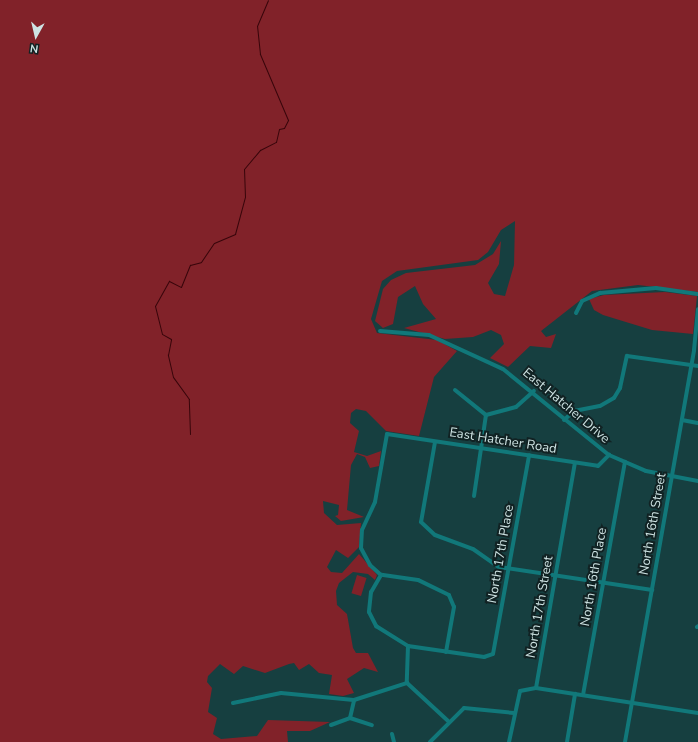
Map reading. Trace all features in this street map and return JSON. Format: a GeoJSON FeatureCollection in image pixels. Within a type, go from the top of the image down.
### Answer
{"type":"FeatureCollection","features":[{"type":"Feature","properties":{"kind":"street"},"geometry":{"type":"LineString","coordinates":[[576,313],[582,301],[600,293],[656,288],[698,294]]}},
{"type":"Feature","properties":{"kind":"street","name":"North 16th Street"},"geometry":{"type":"LineString","coordinates":[[626,742],[631,702],[692,365],[698,309]]}},
{"type":"Feature","properties":{"kind":"street","name":"East Hatcher Drive"},"geometry":{"type":"LineString","coordinates":[[380,331],[429,335],[503,369],[534,391],[564,420],[609,455],[625,462],[671,477]]}},
{"type":"Feature","properties":{"kind":"street"},"geometry":{"type":"LineString","coordinates":[[564,420],[578,409],[600,406],[614,398],[620,388],[627,356],[698,366]]}},
{"type":"Feature","properties":{"kind":"street"},"geometry":{"type":"LineString","coordinates":[[455,390],[486,415]]}},
{"type":"Feature","properties":{"kind":"street"},"geometry":{"type":"LineString","coordinates":[[486,415],[516,407],[534,391]]}},
{"type":"Feature","properties":{"kind":"street"},"geometry":{"type":"LineString","coordinates":[[474,496],[486,415]]}},
{"type":"Feature","properties":{"kind":"street"},"geometry":{"type":"LineString","coordinates":[[682,420],[698,423]]}},
{"type":"Feature","properties":{"kind":"street","name":"East Hatcher Road"},"geometry":{"type":"LineString","coordinates":[[381,575],[366,559],[361,537],[374,502],[388,434],[575,463],[602,465],[609,455]]}},
{"type":"Feature","properties":{"kind":"street"},"geometry":{"type":"LineString","coordinates":[[435,442],[421,523],[436,536],[466,546],[494,565],[652,590]]}},
{"type":"Feature","properties":{"kind":"street","name":"North 17th Place"},"geometry":{"type":"LineString","coordinates":[[446,652],[491,656],[509,568],[529,455]]}},
{"type":"Feature","properties":{"kind":"street","name":"North 16th Place"},"geometry":{"type":"LineString","coordinates":[[582,695],[625,462]]}},
{"type":"Feature","properties":{"kind":"street","name":"North 17th Street"},"geometry":{"type":"LineString","coordinates":[[536,688],[575,463]]}},
{"type":"Feature","properties":{"kind":"street"},"geometry":{"type":"LineString","coordinates":[[671,477],[698,481]]}},
{"type":"Feature","properties":{"kind":"street"},"geometry":{"type":"LineString","coordinates":[[381,575],[418,580],[449,595],[454,607],[446,652],[408,646],[379,628],[369,612],[371,592],[381,575]]}},
{"type":"Feature","properties":{"kind":"street"},"geometry":{"type":"LineString","coordinates":[[408,646],[407,682],[448,721]]}},
{"type":"Feature","properties":{"kind":"street"},"geometry":{"type":"LineString","coordinates":[[233,703],[280,693],[354,700],[407,682]]}},
{"type":"Feature","properties":{"kind":"street"},"geometry":{"type":"LineString","coordinates":[[509,742],[514,713],[520,691],[536,688],[698,713]]}},
{"type":"Feature","properties":{"kind":"street"},"geometry":{"type":"LineString","coordinates":[[567,742],[575,694]]}},
{"type":"Feature","properties":{"kind":"street"},"geometry":{"type":"LineString","coordinates":[[350,718],[354,700]]}},
{"type":"Feature","properties":{"kind":"street"},"geometry":{"type":"LineString","coordinates":[[430,742],[448,721],[469,707],[514,713]]}},
{"type":"Feature","properties":{"kind":"street"},"geometry":{"type":"LineString","coordinates":[[331,725],[350,718],[372,725]]}},
{"type":"Feature","properties":{"kind":"street"},"geometry":{"type":"LineString","coordinates":[[392,734],[394,742]]}},
{"type":"Feature","properties":{"kind":"shaded area"},"geometry":{"type":"Polygon","coordinates":[[[0,0],[698,0],[698,292],[638,285],[592,291],[541,331],[546,337],[556,334],[551,348],[530,346],[508,367],[490,358],[504,344],[501,335],[491,330],[473,337],[445,339],[404,328],[436,319],[423,304],[415,286],[398,297],[393,324],[383,328],[375,321],[383,289],[391,280],[406,273],[475,265],[493,254],[501,241],[499,264],[488,283],[494,294],[505,296],[514,265],[515,221],[501,230],[488,252],[478,260],[397,271],[382,281],[371,319],[377,333],[437,340],[457,351],[434,377],[419,436],[386,431],[366,411],[356,409],[351,413],[350,423],[359,431],[354,452],[367,456],[381,451],[379,466],[370,468],[365,457],[357,454],[351,465],[347,510],[364,517],[341,521],[335,516],[338,515],[339,505],[323,501],[324,513],[337,525],[361,523],[359,547],[348,558],[336,550],[327,567],[331,572],[342,573],[359,554],[377,575],[375,580],[368,574],[353,572],[339,583],[336,591],[337,605],[347,614],[353,648],[356,653],[368,653],[378,672],[364,668],[347,679],[354,693],[343,696],[329,694],[332,675],[319,673],[309,664],[299,670],[294,663],[289,664],[265,673],[243,666],[234,674],[220,664],[208,676],[207,682],[212,688],[208,712],[217,718],[213,734],[221,739],[257,736],[268,720],[330,722],[310,731],[287,731],[288,742],[0,742],[0,0]]]}},
{"type":"Feature","properties":{"kind":"shaded area"},"geometry":{"type":"Polygon","coordinates":[[[665,292],[697,296],[693,334],[652,330],[603,315],[594,310],[589,299],[604,295],[665,292]]]}},
{"type":"Feature","properties":{"kind":"shaded area"},"geometry":{"type":"Polygon","coordinates":[[[357,575],[367,578],[361,596],[351,593],[357,575]]]}},
{"type":"Feature","properties":{"kind":"waterway"},"geometry":{"type":"LineString","coordinates":[[190,434],[189,399],[173,377],[168,355],[171,339],[162,334],[155,306],[169,281],[181,287],[190,265],[201,262],[214,243],[235,234],[245,197],[244,169],[260,150],[276,142],[279,129],[284,128],[288,120],[260,54],[257,26],[268,0]]}}]}
